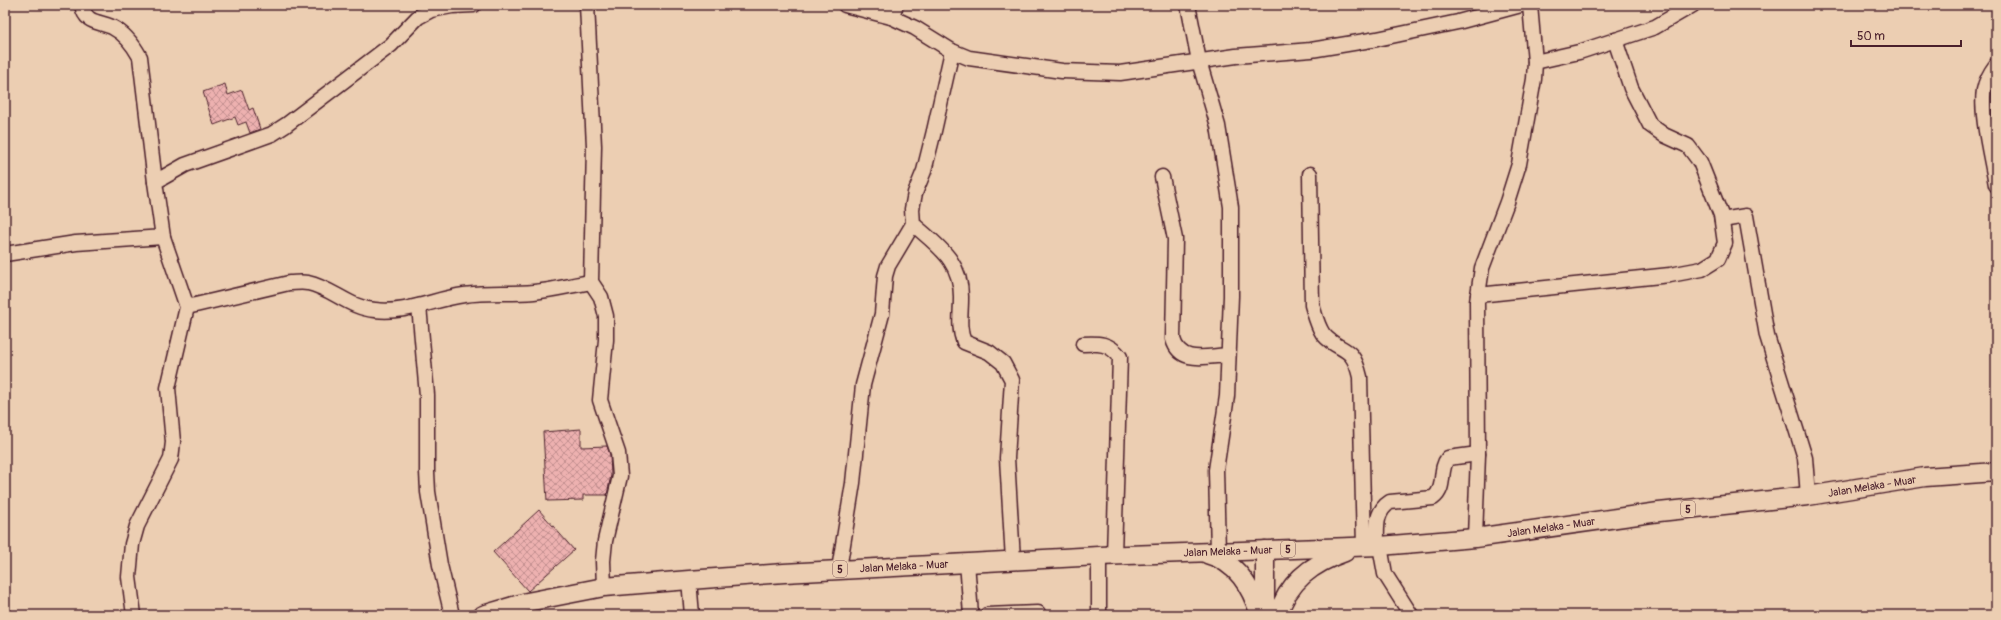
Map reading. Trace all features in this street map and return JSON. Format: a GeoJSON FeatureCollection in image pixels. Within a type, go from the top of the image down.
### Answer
{"type":"FeatureCollection","features":[{"type":"Feature","properties":{"kind":"main road","name":"Jalan Melaka - Muar"},"geometry":{"type":"LineString","coordinates":[[483,615],[527,602],[604,587],[689,580],[839,569],[1106,555],[1370,547],[1475,538],[1659,512],[1808,496],[1925,478],[1996,472]]}},
{"type":"Feature","properties":{"kind":"main road"},"geometry":{"type":"LineString","coordinates":[[1278,615],[1292,586],[1308,569],[1325,559],[1370,547]]}},
{"type":"Feature","properties":{"kind":"main road"},"geometry":{"type":"LineString","coordinates":[[1265,550],[1265,615]]}},
{"type":"Feature","properties":{"kind":"main road"},"geometry":{"type":"LineString","coordinates":[[1199,552],[1217,557],[1230,564],[1244,580],[1255,599],[1260,615]]}},
{"type":"Feature","properties":{"kind":"street"},"geometry":{"type":"LineString","coordinates":[[82,5],[82,10],[91,21],[112,27],[134,46],[140,57],[154,182],[163,238],[187,307],[168,388],[173,442],[171,459],[137,526],[132,544],[129,577],[134,615]]}},
{"type":"Feature","properties":{"kind":"street"},"geometry":{"type":"LineString","coordinates":[[154,182],[184,165],[272,134],[391,45],[418,17],[430,7],[474,5]]}},
{"type":"Feature","properties":{"kind":"street"},"geometry":{"type":"LineString","coordinates":[[587,5],[594,146],[591,282],[601,297],[606,316],[606,340],[600,400],[618,453],[620,476],[605,541],[603,561],[604,587]]}},
{"type":"Feature","properties":{"kind":"street"},"geometry":{"type":"LineString","coordinates":[[845,5],[893,11],[915,28],[952,51],[969,58],[1062,70],[1120,73],[1236,56],[1311,50],[1370,40],[1458,22],[1521,5]]}},
{"type":"Feature","properties":{"kind":"street"},"geometry":{"type":"LineString","coordinates":[[1188,5],[1200,61],[1218,126],[1231,207],[1231,296],[1227,396],[1216,470],[1218,552]]}},
{"type":"Feature","properties":{"kind":"street"},"geometry":{"type":"LineString","coordinates":[[1475,538],[1478,454],[1478,295],[1482,268],[1507,202],[1519,164],[1534,80],[1535,62],[1530,5]]}},
{"type":"Feature","properties":{"kind":"street"},"geometry":{"type":"LineString","coordinates":[[1535,62],[1579,52],[1655,27],[1675,10],[1693,5]]}},
{"type":"Feature","properties":{"kind":"street"},"geometry":{"type":"LineString","coordinates":[[1478,295],[1670,274],[1702,269],[1718,259],[1725,243],[1722,220],[1700,162],[1688,146],[1664,135],[1650,125],[1631,88],[1615,40]]}},
{"type":"Feature","properties":{"kind":"street"},"geometry":{"type":"LineString","coordinates":[[839,569],[853,483],[863,385],[882,314],[885,276],[888,266],[913,224],[912,209],[915,193],[924,171],[952,51]]}},
{"type":"Feature","properties":{"kind":"street"},"geometry":{"type":"LineString","coordinates":[[1996,65],[1989,75],[1984,89],[1983,104],[1996,185]]}},
{"type":"Feature","properties":{"kind":"street"},"geometry":{"type":"LineString","coordinates":[[1310,174],[1312,305],[1317,322],[1324,334],[1347,350],[1356,362],[1360,377],[1370,523],[1370,547],[1411,615]]}},
{"type":"Feature","properties":{"kind":"street"},"geometry":{"type":"LineString","coordinates":[[1162,177],[1175,240],[1173,339],[1175,348],[1181,354],[1188,357],[1228,355]]}},
{"type":"Feature","properties":{"kind":"street"},"geometry":{"type":"LineString","coordinates":[[1722,220],[1746,216],[1767,336],[1806,458],[1808,496]]}},
{"type":"Feature","properties":{"kind":"street"},"geometry":{"type":"LineString","coordinates":[[913,224],[943,250],[951,260],[961,282],[960,332],[964,342],[994,355],[1003,363],[1012,380],[1007,458],[1013,560]]}},
{"type":"Feature","properties":{"kind":"street"},"geometry":{"type":"LineString","coordinates":[[5,254],[76,243],[163,238]]}},
{"type":"Feature","properties":{"kind":"street"},"geometry":{"type":"LineString","coordinates":[[187,307],[289,283],[306,282],[320,287],[353,305],[374,310],[395,310],[419,306],[443,298],[466,295],[535,292],[591,282]]}},
{"type":"Feature","properties":{"kind":"street"},"geometry":{"type":"LineString","coordinates":[[419,306],[427,395],[426,472],[428,492],[440,565],[452,615]]}},
{"type":"Feature","properties":{"kind":"street"},"geometry":{"type":"LineString","coordinates":[[1083,344],[1101,343],[1115,350],[1120,357],[1106,555],[1099,615]]}},
{"type":"Feature","properties":{"kind":"street"},"geometry":{"type":"LineString","coordinates":[[1370,523],[1384,506],[1390,502],[1427,500],[1438,495],[1441,488],[1445,464],[1448,458],[1478,454]]}},
{"type":"Feature","properties":{"kind":"street"},"geometry":{"type":"LineString","coordinates":[[967,562],[971,615]]}},
{"type":"Feature","properties":{"kind":"street"},"geometry":{"type":"LineString","coordinates":[[689,580],[692,615]]}},
{"type":"Feature","properties":{"kind":"street"},"geometry":{"type":"LineString","coordinates":[[987,615],[1038,613]]}},
{"type":"Feature","properties":{"kind":"building"},"geometry":{"type":"Polygon","coordinates":[[[225,84],[228,95],[242,90],[249,110],[253,108],[260,129],[250,133],[246,122],[238,125],[235,117],[214,125],[203,92],[225,84]]]}},
{"type":"Feature","properties":{"kind":"building"},"geometry":{"type":"Polygon","coordinates":[[[581,429],[581,447],[607,446],[610,455],[611,475],[607,495],[583,495],[583,500],[547,501],[543,432],[581,429]]]}},
{"type":"Feature","properties":{"kind":"building"},"geometry":{"type":"Polygon","coordinates":[[[539,510],[574,550],[528,591],[493,552],[539,510]]]}}]}
